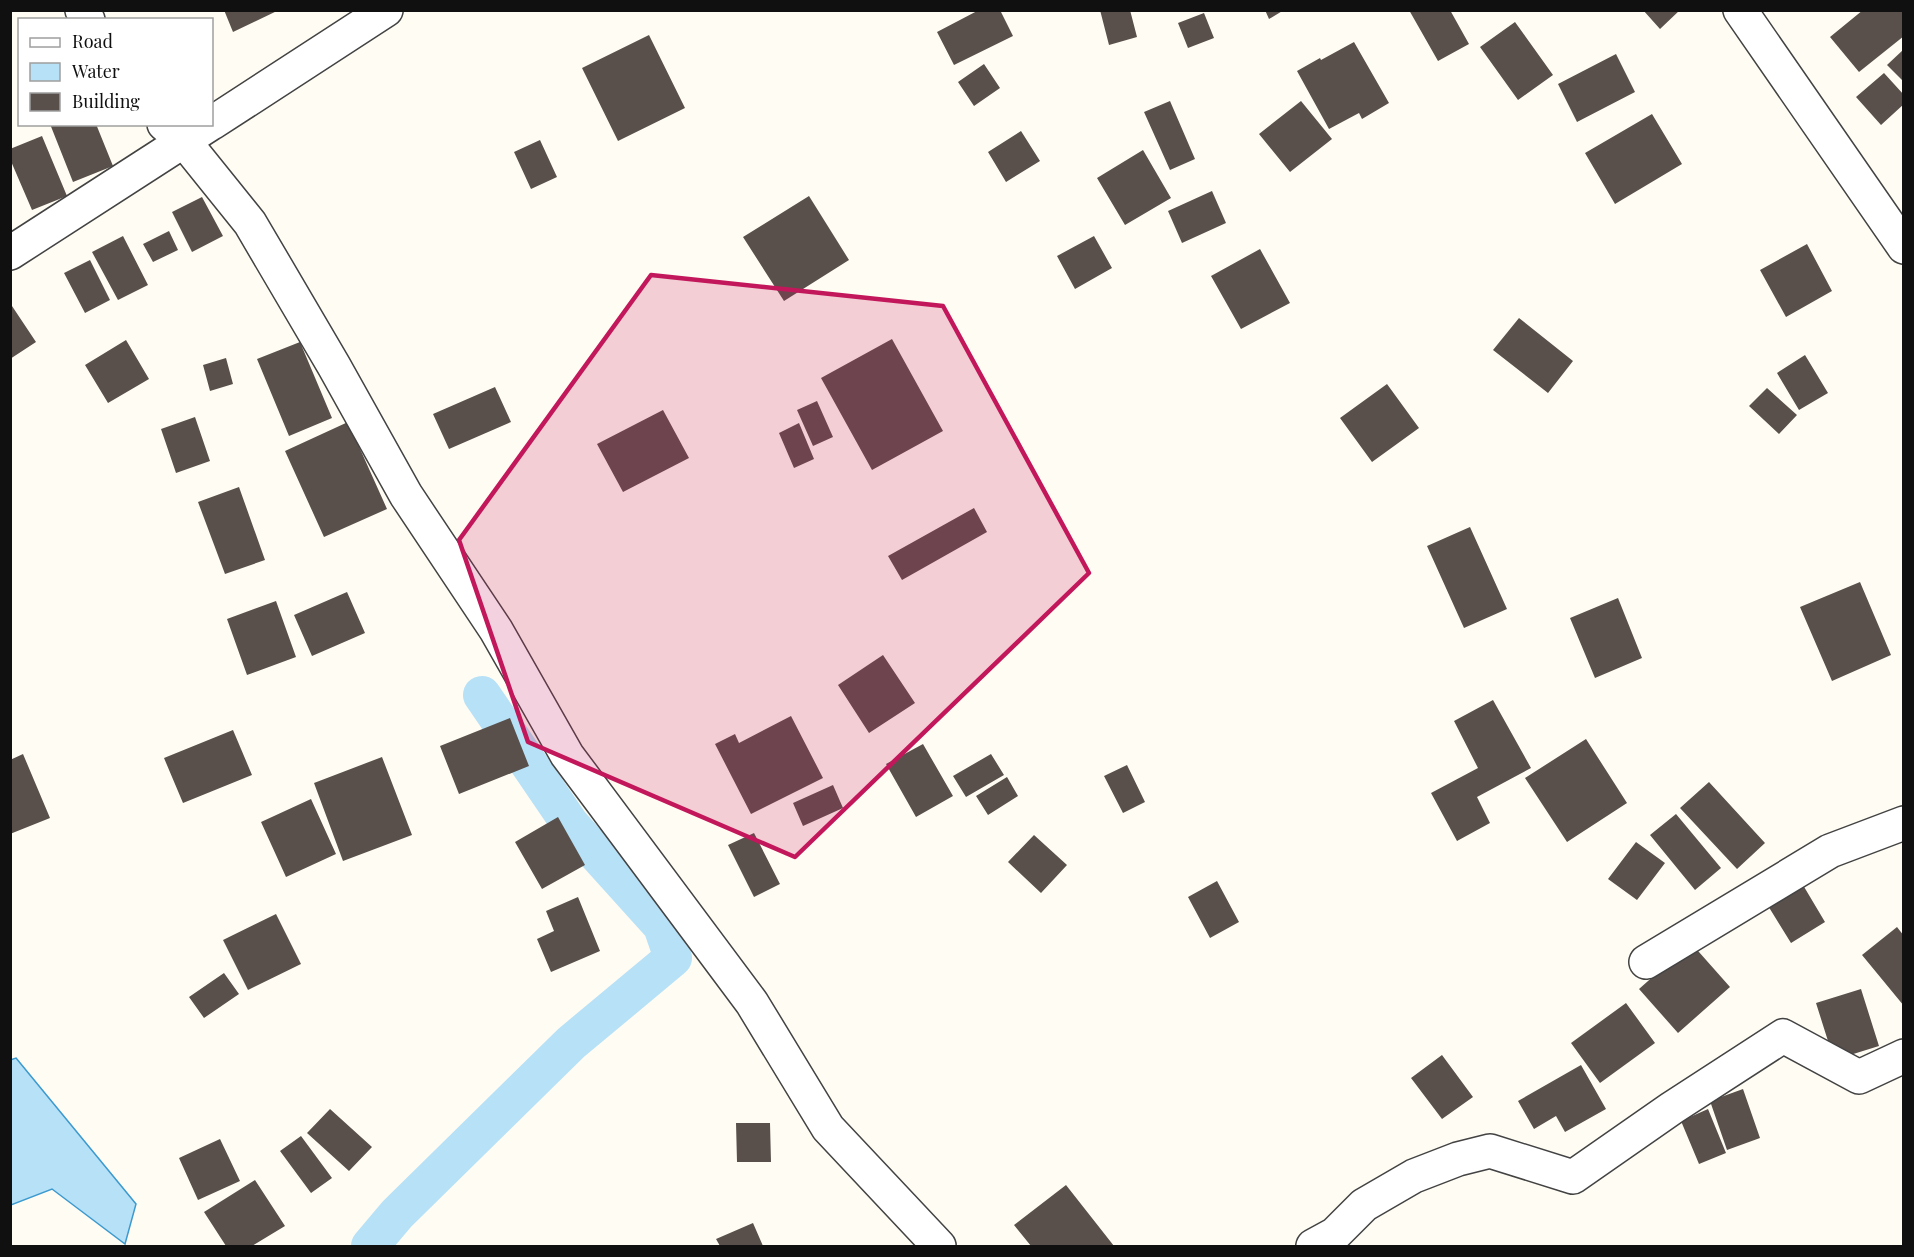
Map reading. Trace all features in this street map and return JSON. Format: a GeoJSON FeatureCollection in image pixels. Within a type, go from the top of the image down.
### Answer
{"type":"FeatureCollection","features":[{"type":"Feature","properties":{"kind":"street"},"geometry":{"type":"LineString","coordinates":[[213,115],[386,10]]}},
{"type":"Feature","properties":{"kind":"street"},"geometry":{"type":"LineString","coordinates":[[1740,10],[1904,247]]}},
{"type":"Feature","properties":{"kind":"street"},"geometry":{"type":"LineString","coordinates":[[10,253],[192,128],[334,366],[406,495],[496,630],[567,755],[752,1004],[828,1128],[939,1246]]}},
{"type":"Feature","properties":{"kind":"street"},"geometry":{"type":"LineString","coordinates":[[1646,962],[1830,851],[1904,823]]}},
{"type":"Feature","properties":{"kind":"street"},"geometry":{"type":"LineString","coordinates":[[1313,1246],[1335,1234],[1364,1205],[1414,1176],[1458,1159],[1490,1150],[1573,1177],[1672,1108],[1783,1036],[1859,1077],[1904,1056]]}},
{"type":"Feature","properties":{"kind":"highlighted area"},"geometry":{"type":"Polygon","coordinates":[[[651,275],[943,306],[1089,573],[795,857],[528,742],[459,540],[651,275]]]}},
{"type":"Feature","properties":{"kind":"water"},"geometry":{"type":"Polygon","coordinates":[[[16,1058],[136,1204],[125,1244],[52,1189],[11,1205],[10,1060],[16,1058]]]}},
{"type":"Feature","properties":{"kind":"building"},"geometry":{"type":"Polygon","coordinates":[[[224,10],[279,10],[233,32],[224,10]]]}},
{"type":"Feature","properties":{"kind":"building"},"geometry":{"type":"Polygon","coordinates":[[[979,10],[1000,10],[1013,36],[954,65],[937,32],[979,10]]]}},
{"type":"Feature","properties":{"kind":"building"},"geometry":{"type":"Polygon","coordinates":[[[1100,10],[1130,10],[1137,37],[1109,45],[1100,10]]]}},
{"type":"Feature","properties":{"kind":"building"},"geometry":{"type":"Polygon","coordinates":[[[1265,10],[1284,10],[1269,19],[1265,10]]]}},
{"type":"Feature","properties":{"kind":"building"},"geometry":{"type":"Polygon","coordinates":[[[1409,10],[1450,10],[1469,44],[1438,61],[1409,10]]]}},
{"type":"Feature","properties":{"kind":"building"},"geometry":{"type":"Polygon","coordinates":[[[1643,10],[1680,10],[1660,29],[1643,10]]]}},
{"type":"Feature","properties":{"kind":"building"},"geometry":{"type":"Polygon","coordinates":[[[1863,10],[1904,10],[1904,36],[1859,72],[1830,37],[1863,10]]]}},
{"type":"Feature","properties":{"kind":"building"},"geometry":{"type":"Polygon","coordinates":[[[1204,13],[1214,38],[1188,48],[1178,23],[1204,13]]]}},
{"type":"Feature","properties":{"kind":"building"},"geometry":{"type":"Polygon","coordinates":[[[1515,22],[1553,75],[1518,100],[1480,47],[1515,22]]]}},
{"type":"Feature","properties":{"kind":"building"},"geometry":{"type":"Polygon","coordinates":[[[649,35],[685,108],[618,141],[582,68],[649,35]]]}},
{"type":"Feature","properties":{"kind":"building"},"geometry":{"type":"Polygon","coordinates":[[[1354,42],[1389,103],[1362,119],[1359,113],[1329,129],[1297,71],[1354,42]]]}},
{"type":"Feature","properties":{"kind":"building"},"geometry":{"type":"Polygon","coordinates":[[[1904,49],[1904,82],[1887,65],[1904,49]]]}},
{"type":"Feature","properties":{"kind":"building"},"geometry":{"type":"Polygon","coordinates":[[[1616,54],[1635,92],[1577,122],[1558,84],[1616,54]]]}},
{"type":"Feature","properties":{"kind":"building"},"geometry":{"type":"Polygon","coordinates":[[[984,64],[1000,88],[974,106],[958,82],[984,64]]]}},
{"type":"Feature","properties":{"kind":"building"},"geometry":{"type":"Polygon","coordinates":[[[1884,73],[1904,95],[1904,104],[1881,125],[1856,97],[1884,73]]]}},
{"type":"Feature","properties":{"kind":"building"},"geometry":{"type":"Polygon","coordinates":[[[1170,101],[1195,159],[1170,170],[1144,112],[1170,101]]]}},
{"type":"Feature","properties":{"kind":"building"},"geometry":{"type":"Polygon","coordinates":[[[1301,101],[1332,139],[1290,172],[1259,134],[1301,101]]]}},
{"type":"Feature","properties":{"kind":"building"},"geometry":{"type":"Polygon","coordinates":[[[1652,114],[1682,164],[1615,204],[1585,153],[1652,114]]]}},
{"type":"Feature","properties":{"kind":"building"},"geometry":{"type":"Polygon","coordinates":[[[51,126],[97,126],[113,166],[73,182],[51,126]]]}},
{"type":"Feature","properties":{"kind":"building"},"geometry":{"type":"Polygon","coordinates":[[[1021,131],[1040,161],[1006,182],[988,152],[1021,131]]]}},
{"type":"Feature","properties":{"kind":"building"},"geometry":{"type":"Polygon","coordinates":[[[42,136],[67,196],[32,210],[10,159],[10,149],[42,136]]]}},
{"type":"Feature","properties":{"kind":"building"},"geometry":{"type":"Polygon","coordinates":[[[540,140],[557,177],[531,189],[514,152],[540,140]]]}},
{"type":"Feature","properties":{"kind":"building"},"geometry":{"type":"Polygon","coordinates":[[[1143,150],[1171,198],[1125,225],[1097,178],[1143,150]]]}},
{"type":"Feature","properties":{"kind":"building"},"geometry":{"type":"Polygon","coordinates":[[[1212,191],[1226,223],[1182,243],[1168,211],[1212,191]]]}},
{"type":"Feature","properties":{"kind":"building"},"geometry":{"type":"Polygon","coordinates":[[[809,196],[849,260],[784,301],[743,237],[809,196]]]}},
{"type":"Feature","properties":{"kind":"building"},"geometry":{"type":"Polygon","coordinates":[[[202,197],[223,236],[192,252],[172,212],[202,197]]]}},
{"type":"Feature","properties":{"kind":"building"},"geometry":{"type":"Polygon","coordinates":[[[169,231],[178,250],[153,262],[143,244],[169,231]]]}},
{"type":"Feature","properties":{"kind":"building"},"geometry":{"type":"Polygon","coordinates":[[[123,236],[148,285],[118,300],[92,252],[123,236]]]}},
{"type":"Feature","properties":{"kind":"building"},"geometry":{"type":"Polygon","coordinates":[[[1094,236],[1112,268],[1075,289],[1057,256],[1094,236]]]}},
{"type":"Feature","properties":{"kind":"building"},"geometry":{"type":"Polygon","coordinates":[[[1807,244],[1832,291],[1786,317],[1760,270],[1807,244]]]}},
{"type":"Feature","properties":{"kind":"building"},"geometry":{"type":"Polygon","coordinates":[[[1260,249],[1290,303],[1241,329],[1211,276],[1260,249]]]}},
{"type":"Feature","properties":{"kind":"building"},"geometry":{"type":"Polygon","coordinates":[[[90,260],[110,300],[85,313],[64,273],[90,260]]]}},
{"type":"Feature","properties":{"kind":"building"},"geometry":{"type":"Polygon","coordinates":[[[10,303],[36,342],[10,359],[10,303]]]}},
{"type":"Feature","properties":{"kind":"building"},"geometry":{"type":"Polygon","coordinates":[[[1519,318],[1573,361],[1548,393],[1493,350],[1519,318]]]}},
{"type":"Feature","properties":{"kind":"building"},"geometry":{"type":"Polygon","coordinates":[[[892,339],[943,431],[872,470],[821,378],[892,339]]]}},
{"type":"Feature","properties":{"kind":"building"},"geometry":{"type":"Polygon","coordinates":[[[126,340],[149,379],[108,403],[85,365],[126,340]]]}},
{"type":"Feature","properties":{"kind":"building"},"geometry":{"type":"Polygon","coordinates":[[[300,342],[332,418],[289,436],[257,359],[300,342]]]}},
{"type":"Feature","properties":{"kind":"building"},"geometry":{"type":"Polygon","coordinates":[[[1805,355],[1828,393],[1799,410],[1777,373],[1805,355]]]}},
{"type":"Feature","properties":{"kind":"building"},"geometry":{"type":"Polygon","coordinates":[[[226,358],[233,384],[210,391],[203,365],[226,358]]]}},
{"type":"Feature","properties":{"kind":"building"},"geometry":{"type":"Polygon","coordinates":[[[1387,384],[1419,428],[1372,462],[1340,418],[1387,384]]]}},
{"type":"Feature","properties":{"kind":"building"},"geometry":{"type":"Polygon","coordinates":[[[495,387],[511,422],[449,449],[433,414],[495,387]]]}},
{"type":"Feature","properties":{"kind":"building"},"geometry":{"type":"Polygon","coordinates":[[[1767,388],[1797,415],[1779,434],[1749,406],[1767,388]]]}},
{"type":"Feature","properties":{"kind":"building"},"geometry":{"type":"Polygon","coordinates":[[[817,401],[833,437],[813,446],[797,410],[817,401]]]}},
{"type":"Feature","properties":{"kind":"building"},"geometry":{"type":"Polygon","coordinates":[[[663,410],[689,458],[623,492],[597,444],[663,410]]]}},
{"type":"Feature","properties":{"kind":"building"},"geometry":{"type":"Polygon","coordinates":[[[195,417],[210,461],[176,473],[161,429],[195,417]]]}},
{"type":"Feature","properties":{"kind":"building"},"geometry":{"type":"Polygon","coordinates":[[[348,422],[387,509],[324,537],[285,451],[348,422]]]}},
{"type":"Feature","properties":{"kind":"building"},"geometry":{"type":"Polygon","coordinates":[[[799,423],[814,459],[794,468],[779,433],[799,423]]]}},
{"type":"Feature","properties":{"kind":"building"},"geometry":{"type":"Polygon","coordinates":[[[239,487],[265,560],[225,574],[198,502],[239,487]]]}},
{"type":"Feature","properties":{"kind":"building"},"geometry":{"type":"Polygon","coordinates":[[[974,508],[987,532],[902,580],[888,556],[974,508]]]}},
{"type":"Feature","properties":{"kind":"building"},"geometry":{"type":"Polygon","coordinates":[[[1470,527],[1507,609],[1464,628],[1427,546],[1470,527]]]}},
{"type":"Feature","properties":{"kind":"building"},"geometry":{"type":"Polygon","coordinates":[[[1860,582],[1891,655],[1832,681],[1800,607],[1860,582]]]}},
{"type":"Feature","properties":{"kind":"building"},"geometry":{"type":"Polygon","coordinates":[[[347,592],[365,633],[312,656],[294,615],[347,592]]]}},
{"type":"Feature","properties":{"kind":"building"},"geometry":{"type":"Polygon","coordinates":[[[1618,598],[1642,658],[1595,678],[1570,618],[1618,598]]]}},
{"type":"Feature","properties":{"kind":"building"},"geometry":{"type":"Polygon","coordinates":[[[276,601],[296,657],[247,675],[227,619],[276,601]]]}},
{"type":"Feature","properties":{"kind":"building"},"geometry":{"type":"Polygon","coordinates":[[[883,655],[915,703],[869,733],[838,685],[883,655]]]}},
{"type":"Feature","properties":{"kind":"building"},"geometry":{"type":"Polygon","coordinates":[[[1493,700],[1531,768],[1477,797],[1490,823],[1457,841],[1431,793],[1478,768],[1454,721],[1493,700]]]}},
{"type":"Feature","properties":{"kind":"building"},"geometry":{"type":"Polygon","coordinates":[[[791,716],[823,778],[751,814],[715,744],[735,734],[739,743],[791,716]]]}},
{"type":"Feature","properties":{"kind":"building"},"geometry":{"type":"Polygon","coordinates":[[[510,718],[529,766],[459,794],[440,746],[510,718]]]}},
{"type":"Feature","properties":{"kind":"building"},"geometry":{"type":"Polygon","coordinates":[[[233,730],[252,775],[183,803],[164,758],[233,730]]]}},
{"type":"Feature","properties":{"kind":"building"},"geometry":{"type":"Polygon","coordinates":[[[1586,739],[1627,803],[1567,842],[1525,778],[1586,739]]]}},
{"type":"Feature","properties":{"kind":"building"},"geometry":{"type":"Polygon","coordinates":[[[923,744],[953,796],[916,817],[886,764],[923,744]]]}},
{"type":"Feature","properties":{"kind":"building"},"geometry":{"type":"Polygon","coordinates":[[[23,754],[50,818],[10,834],[10,760],[23,754]]]}},
{"type":"Feature","properties":{"kind":"building"},"geometry":{"type":"Polygon","coordinates":[[[991,754],[1004,775],[966,797],[953,776],[991,754]]]}},
{"type":"Feature","properties":{"kind":"building"},"geometry":{"type":"Polygon","coordinates":[[[382,757],[412,835],[343,861],[314,783],[382,757]]]}},
{"type":"Feature","properties":{"kind":"building"},"geometry":{"type":"Polygon","coordinates":[[[1127,765],[1145,802],[1123,813],[1104,776],[1127,765]]]}},
{"type":"Feature","properties":{"kind":"building"},"geometry":{"type":"Polygon","coordinates":[[[1007,777],[1018,796],[988,815],[976,796],[1007,777]]]}},
{"type":"Feature","properties":{"kind":"building"},"geometry":{"type":"Polygon","coordinates":[[[1709,782],[1765,843],[1737,869],[1680,808],[1709,782]]]}},
{"type":"Feature","properties":{"kind":"building"},"geometry":{"type":"Polygon","coordinates":[[[833,785],[843,808],[803,826],[793,803],[833,785]]]}},
{"type":"Feature","properties":{"kind":"building"},"geometry":{"type":"Polygon","coordinates":[[[311,799],[336,854],[286,877],[261,822],[311,799]]]}},
{"type":"Feature","properties":{"kind":"building"},"geometry":{"type":"Polygon","coordinates":[[[1676,814],[1721,868],[1695,890],[1650,835],[1676,814]]]}},
{"type":"Feature","properties":{"kind":"building"},"geometry":{"type":"Polygon","coordinates":[[[558,817],[585,865],[542,889],[515,842],[558,817]]]}},
{"type":"Feature","properties":{"kind":"building"},"geometry":{"type":"Polygon","coordinates":[[[754,833],[780,884],[754,897],[728,845],[754,833]]]}},
{"type":"Feature","properties":{"kind":"building"},"geometry":{"type":"Polygon","coordinates":[[[1034,835],[1067,865],[1041,893],[1008,862],[1034,835]]]}},
{"type":"Feature","properties":{"kind":"building"},"geometry":{"type":"Polygon","coordinates":[[[1636,842],[1665,863],[1637,900],[1608,879],[1636,842]]]}},
{"type":"Feature","properties":{"kind":"building"},"geometry":{"type":"Polygon","coordinates":[[[1797,875],[1825,922],[1791,943],[1762,896],[1797,875]]]}},
{"type":"Feature","properties":{"kind":"building"},"geometry":{"type":"Polygon","coordinates":[[[1217,881],[1239,922],[1210,938],[1188,897],[1217,881]]]}},
{"type":"Feature","properties":{"kind":"building"},"geometry":{"type":"Polygon","coordinates":[[[578,897],[600,951],[551,972],[537,939],[554,931],[546,911],[578,897]]]}},
{"type":"Feature","properties":{"kind":"building"},"geometry":{"type":"Polygon","coordinates":[[[276,914],[301,964],[248,990],[223,940],[276,914]]]}},
{"type":"Feature","properties":{"kind":"building"},"geometry":{"type":"Polygon","coordinates":[[[1897,927],[1904,936],[1904,1006],[1862,955],[1897,927]]]}},
{"type":"Feature","properties":{"kind":"building"},"geometry":{"type":"Polygon","coordinates":[[[1691,943],[1730,987],[1678,1033],[1639,989],[1691,943]]]}},
{"type":"Feature","properties":{"kind":"building"},"geometry":{"type":"Polygon","coordinates":[[[224,973],[239,994],[204,1018],[189,997],[224,973]]]}},
{"type":"Feature","properties":{"kind":"building"},"geometry":{"type":"Polygon","coordinates":[[[1861,989],[1879,1046],[1834,1060],[1816,1003],[1861,989]]]}},
{"type":"Feature","properties":{"kind":"building"},"geometry":{"type":"Polygon","coordinates":[[[1626,1003],[1655,1043],[1600,1083],[1571,1043],[1626,1003]]]}},
{"type":"Feature","properties":{"kind":"building"},"geometry":{"type":"Polygon","coordinates":[[[1442,1055],[1473,1097],[1442,1119],[1411,1078],[1442,1055]]]}},
{"type":"Feature","properties":{"kind":"building"},"geometry":{"type":"Polygon","coordinates":[[[1581,1065],[1606,1109],[1565,1132],[1556,1116],[1534,1129],[1518,1101],[1581,1065]]]}},
{"type":"Feature","properties":{"kind":"building"},"geometry":{"type":"Polygon","coordinates":[[[1743,1089],[1760,1138],[1727,1150],[1710,1101],[1743,1089]]]}},
{"type":"Feature","properties":{"kind":"building"},"geometry":{"type":"Polygon","coordinates":[[[330,1109],[372,1147],[349,1171],[307,1133],[330,1109]]]}},
{"type":"Feature","properties":{"kind":"building"},"geometry":{"type":"Polygon","coordinates":[[[1708,1109],[1726,1153],[1699,1164],[1681,1121],[1708,1109]]]}},
{"type":"Feature","properties":{"kind":"building"},"geometry":{"type":"Polygon","coordinates":[[[736,1123],[770,1123],[771,1162],[737,1162],[736,1123]]]}},
{"type":"Feature","properties":{"kind":"building"},"geometry":{"type":"Polygon","coordinates":[[[301,1136],[332,1178],[311,1193],[280,1151],[301,1136]]]}},
{"type":"Feature","properties":{"kind":"building"},"geometry":{"type":"Polygon","coordinates":[[[220,1139],[240,1181],[198,1200],[179,1158],[220,1139]]]}},
{"type":"Feature","properties":{"kind":"building"},"geometry":{"type":"Polygon","coordinates":[[[255,1180],[285,1226],[252,1246],[226,1246],[204,1212],[255,1180]]]}},
{"type":"Feature","properties":{"kind":"building"},"geometry":{"type":"Polygon","coordinates":[[[1066,1185],[1114,1246],[1031,1246],[1014,1225],[1066,1185]]]}},
{"type":"Feature","properties":{"kind":"building"},"geometry":{"type":"Polygon","coordinates":[[[753,1223],[763,1246],[720,1246],[716,1239],[753,1223]]]}},
{"type":"Feature","properties":{"kind":"waterway"},"geometry":{"type":"LineString","coordinates":[[370,1246],[397,1214],[571,1043],[673,958],[662,926],[570,824],[482,695]]}}]}
